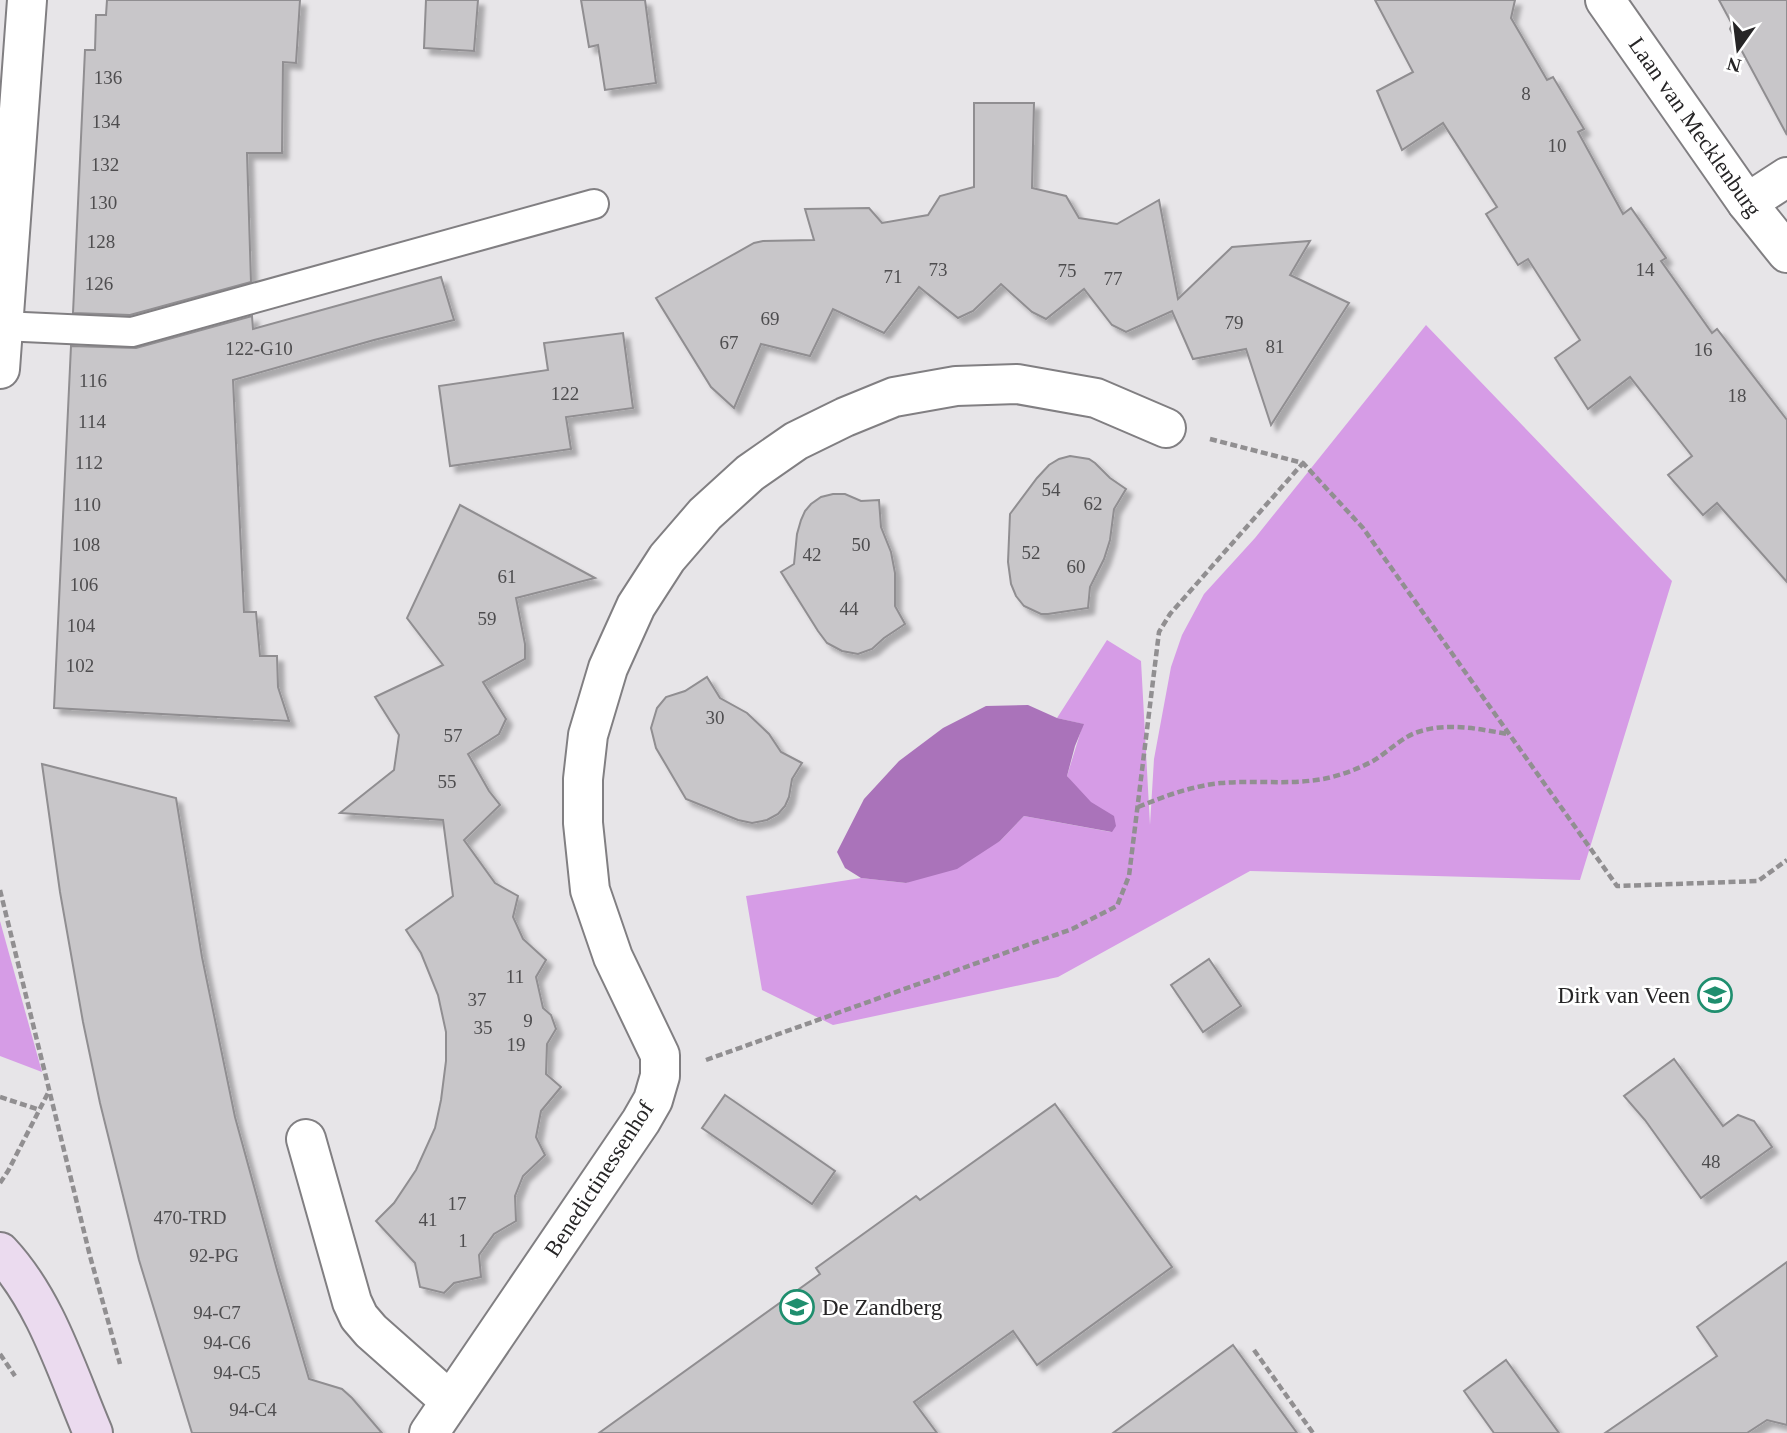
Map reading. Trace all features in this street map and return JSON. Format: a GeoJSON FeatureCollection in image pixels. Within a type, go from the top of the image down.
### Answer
{"type":"FeatureCollection","features":[{"type":"Feature","properties":{"kind":"street"},"geometry":{"type":"LineString","coordinates":[[0,369],[27,0]]}},
{"type":"Feature","properties":{"kind":"street","name":"Laan van Mecklenburg"},"geometry":{"type":"LineString","coordinates":[[1605,0],[1747,203],[1787,253]]}},
{"type":"Feature","properties":{"kind":"street"},"geometry":{"type":"LineString","coordinates":[[1747,203],[1787,177]]}},
{"type":"Feature","properties":{"kind":"street","name":"Benedictinessenhof"},"geometry":{"type":"LineString","coordinates":[[429,1433],[641,1121],[653,1100],[660,1076],[660,1055],[613,957],[590,890],[583,823],[583,779],[588,735],[608,668],[636,606],[667,558],[705,514],[750,472],[796,440],[894,397],[956,386],[1017,384],[1096,398],[1166,428]]}},
{"type":"Feature","properties":{"kind":"street"},"geometry":{"type":"LineString","coordinates":[[306,1139],[352,1302],[359,1317],[371,1331],[450,1401]]}},
{"type":"Feature","properties":{"kind":"street"},"geometry":{"type":"LineString","coordinates":[[0,1252],[14,1267],[38,1305],[93,1433]]}},
{"type":"Feature","properties":{"kind":"lane"},"geometry":{"type":"LineString","coordinates":[[2,326],[132,332],[594,204]]}},
{"type":"Feature","properties":{"kind":"path"},"geometry":{"type":"LineString","coordinates":[[1166,428],[1303,463],[1363,528],[1617,886],[1758,881],[1787,860]]}},
{"type":"Feature","properties":{"kind":"path"},"geometry":{"type":"LineString","coordinates":[[660,1076],[1072,929],[1117,906],[1129,876],[1159,632],[1170,614],[1303,463]]}},
{"type":"Feature","properties":{"kind":"path"},"geometry":{"type":"LineString","coordinates":[[1138,807],[1175,792],[1221,783],[1275,783],[1323,779],[1372,761],[1416,732],[1447,727],[1470,727],[1509,734]]}},
{"type":"Feature","properties":{"kind":"path"},"geometry":{"type":"LineString","coordinates":[[0,890],[97,1281],[121,1365]]}},
{"type":"Feature","properties":{"kind":"path"},"geometry":{"type":"LineString","coordinates":[[0,1183],[49,1092]]}},
{"type":"Feature","properties":{"kind":"path"},"geometry":{"type":"LineString","coordinates":[[0,1097],[40,1110]]}},
{"type":"Feature","properties":{"kind":"path"},"geometry":{"type":"LineString","coordinates":[[1254,1350],[1313,1433]]}},
{"type":"Feature","properties":{"kind":"shaded area"},"geometry":{"type":"Polygon","coordinates":[[[1426,325],[1672,581],[1580,880],[1250,871],[1058,977],[833,1025],[762,990],[746,896],[861,878],[906,883],[1000,841],[1024,816],[1111,832],[1067,776],[1083,724],[1057,718],[1107,640],[1141,661],[1150,825],[1154,759],[1171,667],[1182,635],[1204,594],[1255,538],[1426,325]]]}},
{"type":"Feature","properties":{"kind":"shaded area"},"geometry":{"type":"Polygon","coordinates":[[[1028,705],[1057,718],[1084,724],[1067,776],[1091,802],[1114,816],[1116,826],[1112,832],[1024,816],[1000,841],[957,869],[906,883],[861,878],[845,868],[837,852],[864,799],[899,761],[943,728],[986,706],[1028,705]]]}},
{"type":"Feature","properties":{"kind":"shaded area"},"geometry":{"type":"Polygon","coordinates":[[[0,921],[42,1072],[0,1056],[0,921]]]}},
{"type":"Feature","properties":{"kind":"building"},"geometry":{"type":"Polygon","coordinates":[[[107,0],[300,0],[296,63],[283,62],[282,153],[247,153],[251,282],[130,315],[73,313],[85,50],[95,50],[96,15],[106,15],[107,0]]]}},
{"type":"Feature","properties":{"kind":"building"},"geometry":{"type":"Polygon","coordinates":[[[426,0],[478,0],[474,51],[424,48],[426,0]]]}},
{"type":"Feature","properties":{"kind":"building"},"geometry":{"type":"Polygon","coordinates":[[[581,0],[645,0],[656,83],[605,90],[598,45],[589,47],[581,0]]]}},
{"type":"Feature","properties":{"kind":"building"},"geometry":{"type":"Polygon","coordinates":[[[1375,0],[1515,0],[1511,18],[1547,80],[1553,77],[1584,129],[1578,132],[1623,214],[1631,208],[1666,258],[1661,261],[1712,333],[1717,329],[1787,420],[1787,582],[1717,503],[1703,515],[1668,475],[1692,456],[1630,377],[1588,409],[1555,358],[1580,340],[1528,259],[1518,265],[1486,214],[1497,207],[1443,123],[1402,150],[1377,91],[1413,72],[1375,0]]]}},
{"type":"Feature","properties":{"kind":"building"},"geometry":{"type":"Polygon","coordinates":[[[1719,0],[1787,0],[1787,135],[1730,29],[1732,24],[1719,0]]]}},
{"type":"Feature","properties":{"kind":"building"},"geometry":{"type":"Polygon","coordinates":[[[974,103],[1034,103],[1032,188],[1066,196],[1079,218],[1117,224],[1159,200],[1178,299],[1232,247],[1310,241],[1290,275],[1349,303],[1271,425],[1246,349],[1193,359],[1172,311],[1126,332],[1112,325],[1084,289],[1046,319],[1032,312],[1001,284],[973,311],[958,318],[919,287],[884,333],[833,309],[810,356],[761,344],[734,408],[711,387],[656,298],[754,243],[814,240],[805,209],[869,208],[882,223],[928,215],[940,196],[974,187],[974,103]]]}},
{"type":"Feature","properties":{"kind":"building"},"geometry":{"type":"Polygon","coordinates":[[[441,277],[454,320],[233,380],[244,612],[256,612],[260,656],[277,656],[278,687],[289,721],[54,708],[71,346],[136,348],[252,316],[253,329],[441,277]]]}},
{"type":"Feature","properties":{"kind":"building"},"geometry":{"type":"Polygon","coordinates":[[[623,333],[633,408],[566,417],[571,449],[450,466],[439,386],[548,370],[544,343],[623,333]]]}},
{"type":"Feature","properties":{"kind":"building"},"geometry":{"type":"Polygon","coordinates":[[[1070,456],[1089,459],[1126,489],[1114,509],[1110,540],[1090,587],[1088,608],[1041,614],[1024,606],[1011,584],[1008,562],[1010,514],[1049,465],[1070,456]]]}},
{"type":"Feature","properties":{"kind":"building"},"geometry":{"type":"Polygon","coordinates":[[[845,494],[861,501],[879,500],[881,527],[891,552],[895,573],[895,606],[905,624],[872,649],[858,654],[842,651],[827,643],[781,572],[794,564],[797,534],[805,511],[821,497],[845,494]]]}},
{"type":"Feature","properties":{"kind":"building"},"geometry":{"type":"Polygon","coordinates":[[[460,505],[595,578],[516,598],[525,644],[525,659],[483,682],[506,719],[499,734],[468,754],[500,805],[464,840],[495,883],[518,896],[513,917],[523,939],[546,960],[536,977],[543,1008],[551,1015],[556,1029],[547,1044],[546,1074],[561,1087],[541,1111],[536,1137],[545,1155],[523,1176],[515,1196],[516,1221],[494,1234],[479,1255],[481,1277],[454,1283],[444,1293],[420,1287],[415,1263],[376,1221],[394,1203],[416,1170],[435,1128],[441,1100],[446,1061],[446,1032],[438,995],[421,953],[406,930],[453,896],[443,820],[340,813],[394,770],[399,735],[375,697],[443,665],[407,618],[460,505]]]}},
{"type":"Feature","properties":{"kind":"building"},"geometry":{"type":"Polygon","coordinates":[[[707,677],[720,698],[747,713],[769,734],[781,752],[802,763],[792,779],[785,806],[767,820],[752,823],[738,820],[686,799],[656,748],[651,728],[657,708],[666,697],[685,691],[707,677]]]}},
{"type":"Feature","properties":{"kind":"building"},"geometry":{"type":"Polygon","coordinates":[[[42,764],[176,798],[202,957],[235,1117],[309,1379],[342,1389],[382,1433],[192,1433],[139,1260],[100,1103],[60,892],[42,764]]]}},
{"type":"Feature","properties":{"kind":"building"},"geometry":{"type":"Polygon","coordinates":[[[1209,959],[1241,1006],[1203,1032],[1171,985],[1209,959]]]}},
{"type":"Feature","properties":{"kind":"building"},"geometry":{"type":"Polygon","coordinates":[[[1674,1059],[1723,1126],[1738,1115],[1754,1121],[1772,1147],[1701,1198],[1645,1120],[1624,1096],[1674,1059]]]}},
{"type":"Feature","properties":{"kind":"building"},"geometry":{"type":"Polygon","coordinates":[[[725,1095],[835,1171],[812,1204],[702,1128],[725,1095]]]}},
{"type":"Feature","properties":{"kind":"building"},"geometry":{"type":"Polygon","coordinates":[[[1055,1104],[1172,1267],[1037,1365],[1013,1331],[914,1402],[937,1433],[599,1433],[820,1274],[816,1268],[916,1196],[920,1200],[1055,1104]]]}},
{"type":"Feature","properties":{"kind":"building"},"geometry":{"type":"Polygon","coordinates":[[[1787,1262],[1787,1425],[1767,1420],[1747,1433],[1605,1433],[1717,1356],[1697,1327],[1787,1262]]]}},
{"type":"Feature","properties":{"kind":"building"},"geometry":{"type":"Polygon","coordinates":[[[1233,1345],[1297,1433],[1113,1433],[1233,1345]]]}},
{"type":"Feature","properties":{"kind":"building"},"geometry":{"type":"Polygon","coordinates":[[[1506,1360],[1559,1433],[1494,1433],[1464,1391],[1506,1360]]]}},
{"type":"Feature","properties":{"kind":"place","name":"Dirk van Veen"},"geometry":{"type":"Point","coordinates":[1715,995]}},
{"type":"Feature","properties":{"kind":"place","name":"De Zandberg"},"geometry":{"type":"Point","coordinates":[797,1307]}}]}
